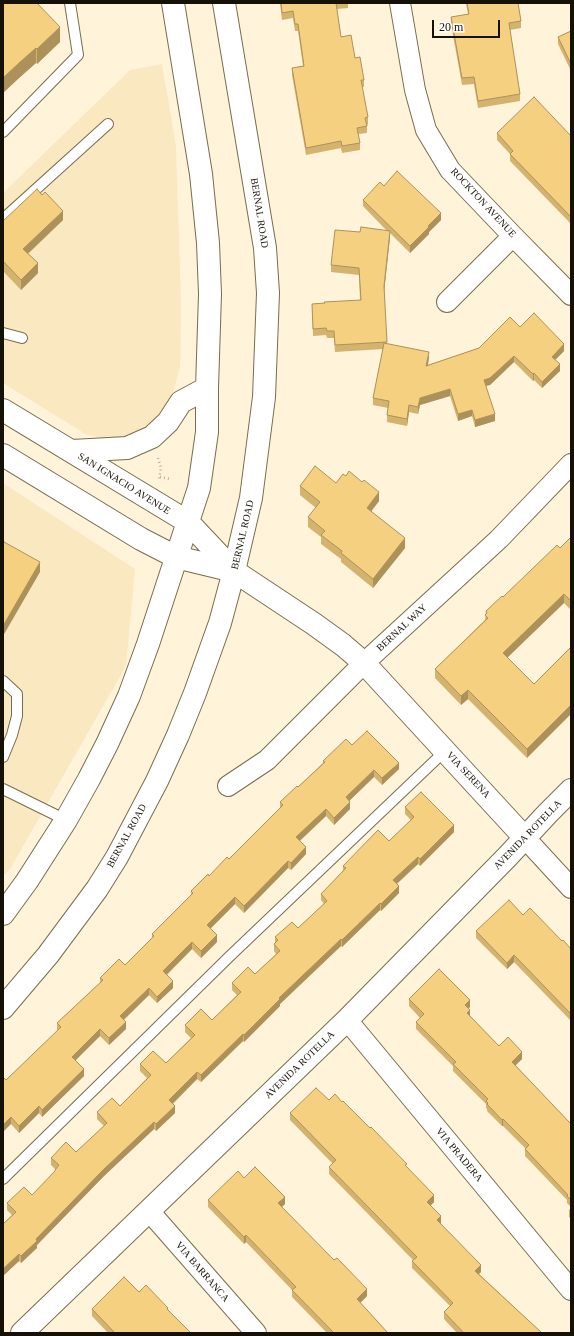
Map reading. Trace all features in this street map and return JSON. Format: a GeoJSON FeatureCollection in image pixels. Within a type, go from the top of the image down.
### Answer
{"type":"FeatureCollection","features":[{"type":"Feature","properties":{"kind":"main road"},"geometry":{"type":"LineString","coordinates":[[3,914],[27,881],[66,820],[107,744],[128,696],[148,644],[199,488],[206,439],[210,294],[208,243],[201,174],[172,3]]}},
{"type":"Feature","properties":{"kind":"main road","name":"BERNAL ROAD"},"geometry":{"type":"LineString","coordinates":[[3,1008],[48,955],[97,889],[117,857],[157,781],[195,693],[220,623],[251,498],[258,453],[264,396],[268,293],[265,248],[224,3]]}},
{"type":"Feature","properties":{"kind":"main road"},"geometry":{"type":"LineString","coordinates":[[72,451],[127,448],[152,437],[168,422],[181,402],[207,388]]}},
{"type":"Feature","properties":{"kind":"main road","name":"SAN IGNACIO AVENUE"},"geometry":{"type":"LineString","coordinates":[[3,410],[188,522],[234,571],[344,645],[364,663]]}},
{"type":"Feature","properties":{"kind":"main road","name":"SAN IGNACIO AVENUE"},"geometry":{"type":"LineString","coordinates":[[3,455],[141,539],[176,557],[234,571]]}},
{"type":"Feature","properties":{"kind":"main road","name":"VIA SERENA"},"geometry":{"type":"LineString","coordinates":[[364,663],[525,838]]}},
{"type":"Feature","properties":{"kind":"main road","name":"AVENIDA ROTELLA"},"geometry":{"type":"LineString","coordinates":[[22,1333],[347,1020],[571,790]]}},
{"type":"Feature","properties":{"kind":"street","name":"ROCKTON AVENUE"},"geometry":{"type":"LineString","coordinates":[[400,3],[415,90],[426,130],[450,170],[571,295]]}},
{"type":"Feature","properties":{"kind":"street"},"geometry":{"type":"LineString","coordinates":[[447,302],[513,236]]}},
{"type":"Feature","properties":{"kind":"street","name":"BERNAL WAY"},"geometry":{"type":"LineString","coordinates":[[228,786],[267,760],[364,663],[499,539],[571,464]]}},
{"type":"Feature","properties":{"kind":"street","name":"VIA SERENA"},"geometry":{"type":"LineString","coordinates":[[525,838],[571,888]]}},
{"type":"Feature","properties":{"kind":"street","name":"VIA PRADERA"},"geometry":{"type":"LineString","coordinates":[[347,1020],[571,1290]]}},
{"type":"Feature","properties":{"kind":"street","name":"VIA BARRANCA"},"geometry":{"type":"LineString","coordinates":[[149,1210],[256,1333]]}},
{"type":"Feature","properties":{"kind":"lane"},"geometry":{"type":"LineString","coordinates":[[3,132],[78,55],[70,3]]}},
{"type":"Feature","properties":{"kind":"lane"},"geometry":{"type":"LineString","coordinates":[[3,219],[108,124]]}},
{"type":"Feature","properties":{"kind":"lane"},"geometry":{"type":"LineString","coordinates":[[3,333],[22,338]]}},
{"type":"Feature","properties":{"kind":"lane"},"geometry":{"type":"LineString","coordinates":[[3,681],[17,694],[17,716],[3,757]]}},
{"type":"Feature","properties":{"kind":"lane"},"geometry":{"type":"LineString","coordinates":[[3,1179],[230,956],[445,751]]}},
{"type":"Feature","properties":{"kind":"lane"},"geometry":{"type":"LineString","coordinates":[[3,789],[66,820]]}},
{"type":"Feature","properties":{"kind":"path"},"geometry":{"type":"LineString","coordinates":[[157,455],[161,468],[158,483]]}},
{"type":"Feature","properties":{"kind":"path"},"geometry":{"type":"LineString","coordinates":[[159,477],[170,479]]}},
{"type":"Feature","properties":{"kind":"shaded area"},"geometry":{"type":"Polygon","coordinates":[[[162,64],[176,146],[181,304],[180,368],[163,425],[125,442],[87,435],[3,383],[3,193],[130,70],[162,64]]]}},
{"type":"Feature","properties":{"kind":"shaded area"},"geometry":{"type":"Polygon","coordinates":[[[3,483],[135,569],[126,666],[10,869],[3,876],[3,483]]]}},
{"type":"Feature","properties":{"kind":"building"},"geometry":{"type":"Polygon","coordinates":[[[3,3],[37,3],[60,27],[3,78],[3,3]]]}},
{"type":"Feature","properties":{"kind":"building"},"geometry":{"type":"Polygon","coordinates":[[[281,3],[336,3],[341,37],[351,35],[355,58],[360,57],[364,80],[361,80],[368,117],[365,118],[367,126],[357,128],[360,143],[342,146],[341,141],[306,148],[292,68],[304,66],[298,24],[295,24],[293,11],[282,13],[281,3]]]}},
{"type":"Feature","properties":{"kind":"building"},"geometry":{"type":"Polygon","coordinates":[[[467,3],[518,3],[521,21],[509,23],[520,94],[478,101],[474,77],[462,78],[451,17],[469,14],[467,3]]]}},
{"type":"Feature","properties":{"kind":"building"},"geometry":{"type":"Polygon","coordinates":[[[571,31],[571,64],[558,37],[571,31]]]}},
{"type":"Feature","properties":{"kind":"building"},"geometry":{"type":"Polygon","coordinates":[[[534,97],[571,136],[571,217],[510,154],[513,151],[497,133],[534,97]]]}},
{"type":"Feature","properties":{"kind":"building"},"geometry":{"type":"Polygon","coordinates":[[[397,171],[441,213],[410,246],[363,200],[380,182],[384,186],[397,171]]]}},
{"type":"Feature","properties":{"kind":"building"},"geometry":{"type":"Polygon","coordinates":[[[37,189],[42,195],[45,192],[63,211],[23,249],[38,263],[21,280],[3,261],[3,221],[37,189]]]}},
{"type":"Feature","properties":{"kind":"building"},"geometry":{"type":"Polygon","coordinates":[[[361,227],[390,231],[384,286],[387,342],[335,345],[334,331],[327,331],[326,328],[313,329],[312,304],[361,300],[359,268],[331,265],[335,230],[360,232],[361,227]]]}},
{"type":"Feature","properties":{"kind":"building"},"geometry":{"type":"Polygon","coordinates":[[[534,313],[564,344],[552,357],[560,364],[542,382],[514,356],[490,378],[484,380],[495,414],[475,420],[472,410],[458,414],[450,389],[420,398],[418,407],[409,405],[407,419],[387,415],[389,401],[373,398],[384,343],[429,352],[426,366],[479,348],[510,317],[520,327],[534,313]]]}},
{"type":"Feature","properties":{"kind":"building"},"geometry":{"type":"Polygon","coordinates":[[[315,466],[336,483],[343,474],[346,476],[349,471],[362,482],[364,480],[379,492],[367,508],[405,538],[373,579],[341,553],[342,551],[321,535],[325,531],[308,517],[320,502],[300,486],[315,466]]]}},
{"type":"Feature","properties":{"kind":"building"},"geometry":{"type":"Polygon","coordinates":[[[571,537],[571,601],[564,594],[503,653],[534,684],[571,647],[571,705],[527,749],[468,690],[461,696],[435,669],[488,618],[485,615],[487,613],[486,611],[502,596],[503,597],[557,545],[560,548],[571,537]]]}},
{"type":"Feature","properties":{"kind":"building"},"geometry":{"type":"Polygon","coordinates":[[[4,542],[40,562],[3,626],[3,544],[4,542]]]}},
{"type":"Feature","properties":{"kind":"building"},"geometry":{"type":"Polygon","coordinates":[[[367,731],[399,763],[382,778],[374,770],[346,797],[350,802],[334,818],[326,809],[296,837],[306,847],[291,863],[288,861],[244,906],[235,897],[207,925],[217,935],[201,951],[192,942],[163,971],[173,981],[157,997],[149,988],[120,1016],[126,1022],[109,1038],[100,1029],[72,1057],[84,1069],[42,1110],[39,1106],[19,1126],[11,1117],[3,1125],[3,1077],[6,1080],[61,1027],[57,1023],[103,980],[100,978],[119,959],[125,965],[154,936],[152,934],[193,893],[191,891],[208,874],[209,876],[227,857],[229,859],[283,805],[280,802],[325,762],[323,761],[346,739],[352,745],[367,731]]]}},
{"type":"Feature","properties":{"kind":"building"},"geometry":{"type":"Polygon","coordinates":[[[421,792],[454,825],[420,859],[418,857],[393,880],[399,886],[381,904],[380,903],[342,940],[341,939],[279,998],[280,999],[244,1035],[243,1034],[201,1075],[197,1072],[169,1100],[175,1106],[156,1124],[154,1122],[103,1170],[36,1239],[37,1241],[21,1256],[19,1254],[3,1269],[3,1224],[16,1212],[7,1203],[24,1187],[32,1195],[59,1165],[51,1158],[66,1142],[76,1152],[107,1123],[97,1112],[112,1098],[120,1106],[151,1075],[140,1064],[153,1051],[166,1063],[195,1035],[185,1025],[201,1009],[212,1020],[241,992],[232,983],[248,967],[255,974],[280,951],[274,944],[278,940],[275,937],[292,922],[298,928],[327,901],[321,894],[346,868],[343,866],[378,830],[389,841],[414,817],[405,807],[421,792]]]}},
{"type":"Feature","properties":{"kind":"building"},"geometry":{"type":"Polygon","coordinates":[[[509,900],[523,915],[530,908],[571,949],[571,1014],[514,955],[507,963],[476,931],[509,900]]]}},
{"type":"Feature","properties":{"kind":"building"},"geometry":{"type":"Polygon","coordinates":[[[439,969],[470,1000],[465,1005],[470,1010],[467,1013],[499,1046],[508,1037],[522,1052],[512,1062],[571,1124],[571,1200],[525,1149],[529,1145],[487,1104],[488,1103],[486,1101],[488,1099],[453,1064],[456,1062],[416,1022],[424,1014],[409,999],[439,969]]]}},
{"type":"Feature","properties":{"kind":"building"},"geometry":{"type":"Polygon","coordinates":[[[316,1088],[329,1100],[335,1094],[370,1128],[371,1127],[407,1164],[405,1165],[434,1195],[427,1202],[441,1216],[437,1220],[481,1265],[475,1271],[542,1333],[464,1333],[444,1312],[453,1303],[412,1261],[417,1257],[329,1167],[336,1160],[290,1113],[316,1088]]]}},
{"type":"Feature","properties":{"kind":"building"},"geometry":{"type":"Polygon","coordinates":[[[255,1167],[285,1197],[278,1203],[334,1260],[337,1258],[367,1289],[357,1299],[388,1333],[334,1333],[292,1290],[296,1287],[246,1235],[244,1237],[208,1200],[238,1171],[244,1178],[255,1167]]]}},
{"type":"Feature","properties":{"kind":"building"},"geometry":{"type":"Polygon","coordinates":[[[124,1277],[139,1292],[146,1285],[191,1333],[115,1333],[92,1309],[124,1277]]]}}]}
